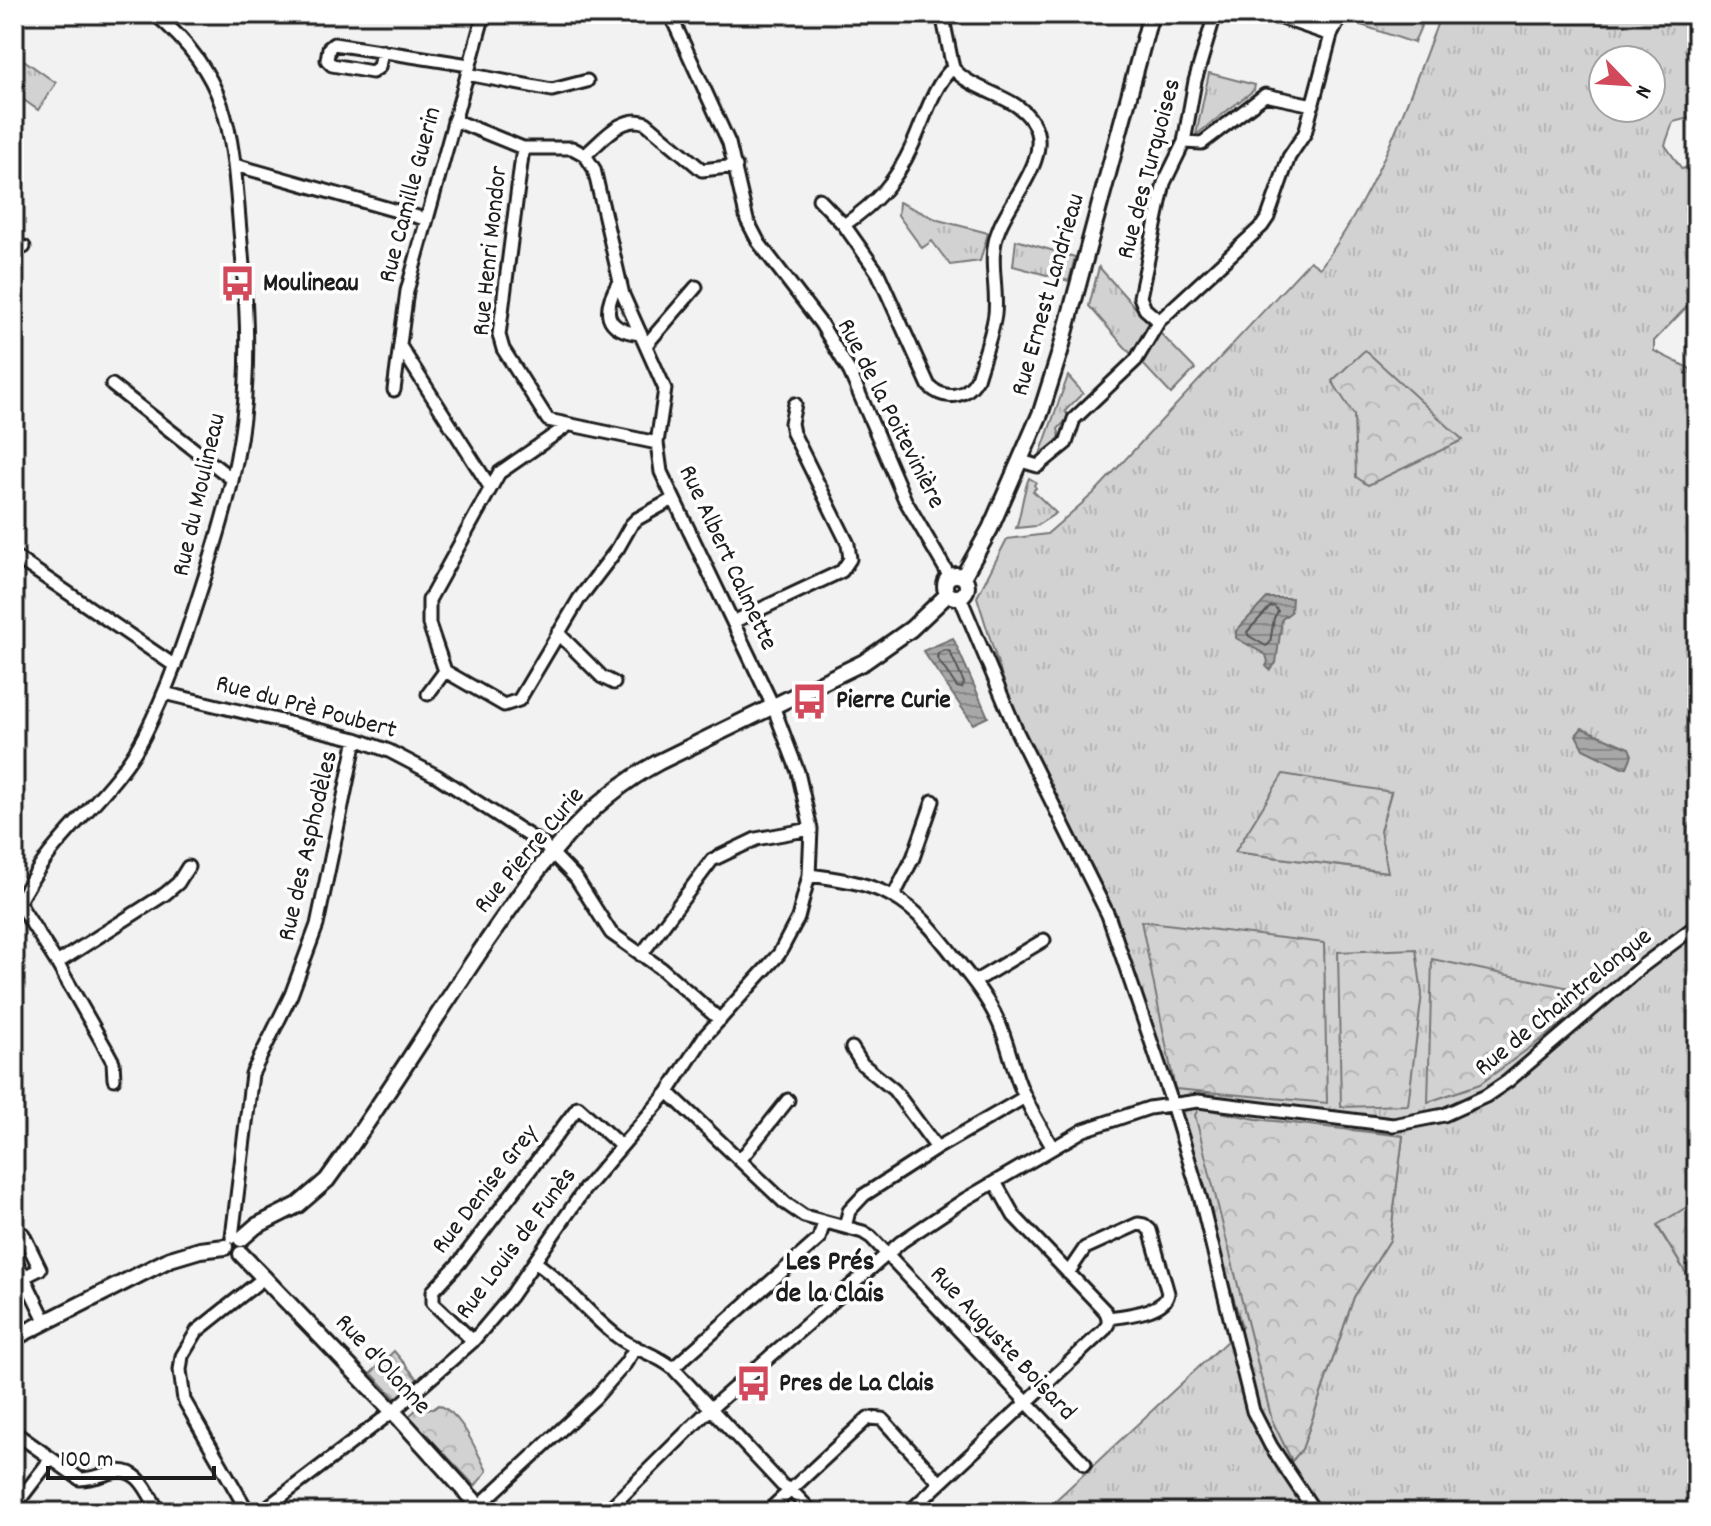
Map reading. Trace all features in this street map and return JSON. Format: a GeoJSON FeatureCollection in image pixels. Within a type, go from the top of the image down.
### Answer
{"type":"FeatureCollection","features":[{"type":"Feature","properties":{"kind":"street","name":"Rue du Moulineau"},"geometry":{"type":"LineString","coordinates":[[16,906],[51,852],[121,773],[143,739],[175,666],[220,530],[243,418],[247,331],[235,165],[225,115],[207,73],[187,44],[155,14]]}},
{"type":"Feature","properties":{"kind":"street","name":"Rue Camille Guerin"},"geometry":{"type":"LineString","coordinates":[[394,390],[407,291],[484,14]]}},
{"type":"Feature","properties":{"kind":"street","name":"Rue de la Poitevinière"},"geometry":{"type":"LineString","coordinates":[[670,14],[729,143],[747,220],[753,233],[821,324],[850,372],[905,500],[957,577]]}},
{"type":"Feature","properties":{"kind":"street"},"geometry":{"type":"LineString","coordinates":[[819,199],[844,225],[884,284],[929,386],[950,396],[971,388],[977,379],[993,321],[992,255],[996,237],[1005,214],[1032,170],[1039,140],[1034,123],[1021,109],[953,68],[942,14]]}},
{"type":"Feature","properties":{"kind":"street","name":"Rue Ernest Landrieau"},"geometry":{"type":"LineString","coordinates":[[954,596],[967,590],[957,577],[975,560],[1021,461],[1060,352],[1151,14]]}},
{"type":"Feature","properties":{"kind":"street","name":"Rue des Turquoises"},"geometry":{"type":"LineString","coordinates":[[1159,321],[1145,309],[1140,297],[1167,174],[1184,142],[1195,81],[1215,14]]}},
{"type":"Feature","properties":{"kind":"street"},"geometry":{"type":"LineString","coordinates":[[1270,14],[1333,31]]}},
{"type":"Feature","properties":{"kind":"street"},"geometry":{"type":"LineString","coordinates":[[1298,14],[1333,31]]}},
{"type":"Feature","properties":{"kind":"street"},"geometry":{"type":"LineString","coordinates":[[1021,461],[1038,466],[1066,443],[1070,424],[1136,360],[1159,321],[1262,226],[1289,157],[1305,133],[1333,31],[1342,14]]}},
{"type":"Feature","properties":{"kind":"street"},"geometry":{"type":"LineString","coordinates":[[382,51],[379,67],[372,72],[332,65],[327,60],[329,48],[334,44],[382,51],[552,90],[587,81]]}},
{"type":"Feature","properties":{"kind":"street"},"geometry":{"type":"LineString","coordinates":[[844,225],[874,204],[889,186],[912,148],[941,82],[953,68]]}},
{"type":"Feature","properties":{"kind":"street"},"geometry":{"type":"LineString","coordinates":[[1184,142],[1202,143],[1265,95],[1313,105]]}},
{"type":"Feature","properties":{"kind":"street"},"geometry":{"type":"LineString","coordinates":[[454,120],[523,148],[565,147],[585,155],[624,122],[635,119],[646,123],[702,170],[736,166]]}},
{"type":"Feature","properties":{"kind":"street","name":"Rue Henri Mondor"},"geometry":{"type":"LineString","coordinates":[[523,148],[500,342],[543,415],[552,422],[567,426]]}},
{"type":"Feature","properties":{"kind":"street","name":"Rue Albert Calmette"},"geometry":{"type":"LineString","coordinates":[[585,155],[594,169],[619,282],[665,389],[657,443],[661,472],[773,706],[798,772],[811,829],[809,875]]}},
{"type":"Feature","properties":{"kind":"street"},"geometry":{"type":"LineString","coordinates":[[235,165],[425,219]]}},
{"type":"Feature","properties":{"kind":"street","name":"Rue Albert Calmette"},"geometry":{"type":"LineString","coordinates":[[619,282],[607,304],[607,312],[613,326],[643,339]]}},
{"type":"Feature","properties":{"kind":"street"},"geometry":{"type":"LineString","coordinates":[[643,339],[696,287]]}},
{"type":"Feature","properties":{"kind":"street"},"geometry":{"type":"LineString","coordinates":[[399,346],[490,487]]}},
{"type":"Feature","properties":{"kind":"street"},"geometry":{"type":"LineString","coordinates":[[112,385],[232,479]]}},
{"type":"Feature","properties":{"kind":"street"},"geometry":{"type":"LineString","coordinates":[[733,622],[842,571],[850,559],[848,544],[793,433],[791,423],[795,404]]}},
{"type":"Feature","properties":{"kind":"street"},"geometry":{"type":"LineString","coordinates":[[657,443],[567,426],[499,473],[429,600],[429,624],[445,671],[504,705],[519,700],[579,599],[618,548],[634,521],[673,499]]}},
{"type":"Feature","properties":{"kind":"street"},"geometry":{"type":"LineString","coordinates":[[14,556],[175,666]]}},
{"type":"Feature","properties":{"kind":"street"},"geometry":{"type":"LineString","coordinates":[[954,596],[1108,915],[1209,1227],[1253,1411],[1277,1457],[1315,1512]]}},
{"type":"Feature","properties":{"kind":"street","name":"Rue Pierre Curie"},"geometry":{"type":"LineString","coordinates":[[235,1244],[256,1226],[298,1205],[327,1180],[503,918],[552,853],[599,802],[629,778],[832,679],[885,648],[954,596]]}},
{"type":"Feature","properties":{"kind":"street"},"geometry":{"type":"LineString","coordinates":[[558,633],[602,677],[614,683]]}},
{"type":"Feature","properties":{"kind":"street"},"geometry":{"type":"LineString","coordinates":[[428,694],[445,671]]}},
{"type":"Feature","properties":{"kind":"street","name":"Rue du Prè Poubert"},"geometry":{"type":"LineString","coordinates":[[164,693],[356,739],[389,751],[437,776],[545,846],[582,886],[611,933],[673,977],[720,1020]]}},
{"type":"Feature","properties":{"kind":"street","name":"Rue des Asphodèles"},"geometry":{"type":"LineString","coordinates":[[235,1244],[252,1074],[291,995],[317,925],[356,739]]}},
{"type":"Feature","properties":{"kind":"street"},"geometry":{"type":"LineString","coordinates":[[894,895],[913,858],[933,801]]}},
{"type":"Feature","properties":{"kind":"street"},"geometry":{"type":"LineString","coordinates":[[641,955],[712,860],[756,839],[811,829]]}},
{"type":"Feature","properties":{"kind":"street"},"geometry":{"type":"LineString","coordinates":[[57,963],[165,894],[178,883],[188,867]]}},
{"type":"Feature","properties":{"kind":"street"},"geometry":{"type":"LineString","coordinates":[[809,875],[858,882],[894,895],[920,915],[974,982],[997,1019],[1025,1097],[1053,1148]]}},
{"type":"Feature","properties":{"kind":"street","name":"Rue Louis de Funès"},"geometry":{"type":"LineString","coordinates":[[261,1512],[392,1412],[473,1341],[511,1296],[566,1214],[668,1092],[704,1037],[779,954],[798,918],[809,875]]}},
{"type":"Feature","properties":{"kind":"street"},"geometry":{"type":"LineString","coordinates":[[16,906],[57,963],[113,1062],[114,1079]]}},
{"type":"Feature","properties":{"kind":"street","name":"Rue de Chaintrelongue"},"geometry":{"type":"LineString","coordinates":[[606,1512],[710,1409],[887,1254],[919,1228],[1053,1148],[1106,1121],[1170,1103],[1198,1101],[1393,1125],[1444,1115],[1486,1096],[1508,1081],[1641,967],[1697,925]]}},
{"type":"Feature","properties":{"kind":"street"},"geometry":{"type":"LineString","coordinates":[[974,982],[1044,940]]}},
{"type":"Feature","properties":{"kind":"street"},"geometry":{"type":"LineString","coordinates":[[852,1048],[862,1064],[894,1090],[937,1148]]}},
{"type":"Feature","properties":{"kind":"street","name":"Rue Auguste Boisard"},"geometry":{"type":"LineString","coordinates":[[668,1092],[785,1203],[804,1216],[871,1237],[1085,1464]]}},
{"type":"Feature","properties":{"kind":"street"},"geometry":{"type":"LineString","coordinates":[[845,1227],[849,1211],[864,1195],[1025,1097]]}},
{"type":"Feature","properties":{"kind":"street"},"geometry":{"type":"LineString","coordinates":[[741,1159],[788,1100]]}},
{"type":"Feature","properties":{"kind":"street","name":"Rue Denise Grey"},"geometry":{"type":"LineString","coordinates":[[473,1341],[433,1303],[433,1291],[459,1263],[578,1107],[621,1146]]}},
{"type":"Feature","properties":{"kind":"street"},"geometry":{"type":"LineString","coordinates":[[909,1512],[1108,1324],[1106,1312],[1014,1216],[995,1182]]}},
{"type":"Feature","properties":{"kind":"street"},"geometry":{"type":"LineString","coordinates":[[673,1368],[819,1239],[824,1222]]}},
{"type":"Feature","properties":{"kind":"street"},"geometry":{"type":"LineString","coordinates":[[1068,1273],[1085,1248],[1138,1224],[1150,1230],[1168,1293],[1167,1300],[1162,1305],[1127,1316],[1108,1318]]}},
{"type":"Feature","properties":{"kind":"street"},"geometry":{"type":"LineString","coordinates":[[14,1238],[23,1234],[40,1269],[24,1277]]}},
{"type":"Feature","properties":{"kind":"street"},"geometry":{"type":"LineString","coordinates":[[14,1338],[170,1259],[235,1244]]}},
{"type":"Feature","properties":{"kind":"street","name":"Rue d'Olonne"},"geometry":{"type":"LineString","coordinates":[[235,1244],[482,1508]]}},
{"type":"Feature","properties":{"kind":"street"},"geometry":{"type":"LineString","coordinates":[[14,1257],[46,1322]]}},
{"type":"Feature","properties":{"kind":"street"},"geometry":{"type":"LineString","coordinates":[[535,1262],[556,1277],[620,1339],[657,1356],[673,1368],[782,1485],[812,1512]]}},
{"type":"Feature","properties":{"kind":"street"},"geometry":{"type":"LineString","coordinates":[[248,1512],[184,1400],[180,1370],[182,1356],[197,1331],[265,1277]]}},
{"type":"Feature","properties":{"kind":"street"},"geometry":{"type":"LineString","coordinates":[[482,1508],[595,1398],[636,1347]]}},
{"type":"Feature","properties":{"kind":"street"},"geometry":{"type":"LineString","coordinates":[[767,1512],[868,1418],[882,1419],[940,1483]]}},
{"type":"Feature","properties":{"kind":"street"},"geometry":{"type":"LineString","coordinates":[[14,1432],[80,1479],[118,1471],[131,1473],[141,1481],[159,1512]]}},
{"type":"Feature","properties":{"kind":"street"},"geometry":{"type":"LineString","coordinates":[[14,1507],[50,1460]]}},
{"type":"Feature","properties":{"kind":"green space"},"geometry":{"type":"Polygon","coordinates":[[[1357,14],[1426,14],[1414,43],[1352,22],[1357,14]]]}},
{"type":"Feature","properties":{"kind":"green space"},"geometry":{"type":"Polygon","coordinates":[[[1441,14],[1697,14],[1697,116],[1673,122],[1665,145],[1682,169],[1697,163],[1697,296],[1654,341],[1654,351],[1697,372],[1697,1201],[1657,1226],[1697,1291],[1697,1512],[1043,1512],[1242,1327],[1116,914],[1011,705],[977,597],[1007,539],[1047,534],[1094,493],[1310,261],[1320,268],[1359,208],[1403,113],[1441,14]],[[1391,792],[1235,852],[1387,872],[1380,831],[1391,792]],[[1200,1108],[1196,1115],[1272,1420],[1292,1461],[1302,1449],[1354,1297],[1390,1240],[1403,1136],[1256,1119],[1200,1108]]]}},
{"type":"Feature","properties":{"kind":"green space"},"geometry":{"type":"Polygon","coordinates":[[[14,53],[56,83],[38,110],[14,93],[14,53]]]}},
{"type":"Feature","properties":{"kind":"green space"},"geometry":{"type":"Polygon","coordinates":[[[1209,73],[1255,85],[1254,90],[1196,135],[1209,73]]]}},
{"type":"Feature","properties":{"kind":"green space"},"geometry":{"type":"Polygon","coordinates":[[[899,202],[938,220],[988,233],[980,261],[950,265],[932,241],[922,248],[898,215],[899,202]]]}},
{"type":"Feature","properties":{"kind":"green space"},"geometry":{"type":"Polygon","coordinates":[[[1016,240],[1075,257],[1069,281],[1013,266],[1016,240]]]}},
{"type":"Feature","properties":{"kind":"green space"},"geometry":{"type":"Polygon","coordinates":[[[1099,267],[1149,323],[1131,354],[1089,306],[1099,267]]]}},
{"type":"Feature","properties":{"kind":"green space"},"geometry":{"type":"Polygon","coordinates":[[[1160,333],[1195,369],[1171,394],[1141,362],[1160,333]]]}},
{"type":"Feature","properties":{"kind":"green space"},"geometry":{"type":"Polygon","coordinates":[[[1365,350],[1463,440],[1368,485],[1356,477],[1354,415],[1332,381],[1365,350]]]}},
{"type":"Feature","properties":{"kind":"green space"},"geometry":{"type":"Polygon","coordinates":[[[1068,376],[1083,393],[1065,411],[1069,417],[1058,429],[1060,437],[1057,440],[1060,443],[1038,460],[1068,376]]]}},
{"type":"Feature","properties":{"kind":"green space"},"geometry":{"type":"Polygon","coordinates":[[[1029,478],[1036,482],[1033,491],[1056,513],[1036,526],[1016,528],[1025,491],[1029,478]]]}},
{"type":"Feature","properties":{"kind":"green space"},"geometry":{"type":"Polygon","coordinates":[[[1283,774],[1391,792],[1380,831],[1388,872],[1235,852],[1283,774]]]}},
{"type":"Feature","properties":{"kind":"green space"},"geometry":{"type":"Polygon","coordinates":[[[1141,921],[1324,943],[1327,1103],[1175,1089],[1141,921]]]}},
{"type":"Feature","properties":{"kind":"green space"},"geometry":{"type":"Polygon","coordinates":[[[1416,949],[1422,994],[1408,1105],[1341,1107],[1338,952],[1416,949]]]}},
{"type":"Feature","properties":{"kind":"green space"},"geometry":{"type":"Polygon","coordinates":[[[1432,959],[1584,991],[1580,1011],[1480,1084],[1428,1102],[1432,959]]]}},
{"type":"Feature","properties":{"kind":"green space"},"geometry":{"type":"Polygon","coordinates":[[[1199,1108],[1256,1119],[1403,1136],[1390,1240],[1354,1297],[1302,1449],[1292,1461],[1272,1420],[1195,1115],[1199,1108]]]}},
{"type":"Feature","properties":{"kind":"green space"},"geometry":{"type":"Polygon","coordinates":[[[1697,1201],[1697,1291],[1657,1225],[1697,1201]]]}},
{"type":"Feature","properties":{"kind":"green space"},"geometry":{"type":"Polygon","coordinates":[[[394,1351],[418,1380],[396,1399],[371,1373],[394,1351]]]}},
{"type":"Feature","properties":{"kind":"green space"},"geometry":{"type":"Polygon","coordinates":[[[439,1405],[462,1424],[487,1471],[475,1486],[409,1416],[418,1408],[433,1409],[439,1405]]]}},
{"type":"Feature","properties":{"kind":"water"},"geometry":{"type":"Polygon","coordinates":[[[1267,598],[1292,598],[1291,612],[1282,619],[1276,663],[1270,670],[1266,666],[1266,655],[1236,638],[1236,631],[1267,598]]]}},
{"type":"Feature","properties":{"kind":"water"},"geometry":{"type":"Polygon","coordinates":[[[953,638],[988,717],[973,724],[923,651],[953,638]]]}},
{"type":"Feature","properties":{"kind":"water"},"geometry":{"type":"Polygon","coordinates":[[[1582,728],[1629,748],[1632,755],[1627,767],[1622,768],[1583,749],[1576,735],[1582,728]]]}},
{"type":"Feature","properties":{"kind":"place","name":"Moulineau"},"geometry":{"type":"Point","coordinates":[237,284]}},
{"type":"Feature","properties":{"kind":"place","name":"Pierre Curie"},"geometry":{"type":"Point","coordinates":[810,701]}},
{"type":"Feature","properties":{"kind":"place","name":"Pres de La Clais"},"geometry":{"type":"Point","coordinates":[753,1384]}},
{"type":"Feature","properties":{"kind":"district","name":"Les Prés de la Clais"},"geometry":{"type":"Point","coordinates":[830,1280]}}]}
